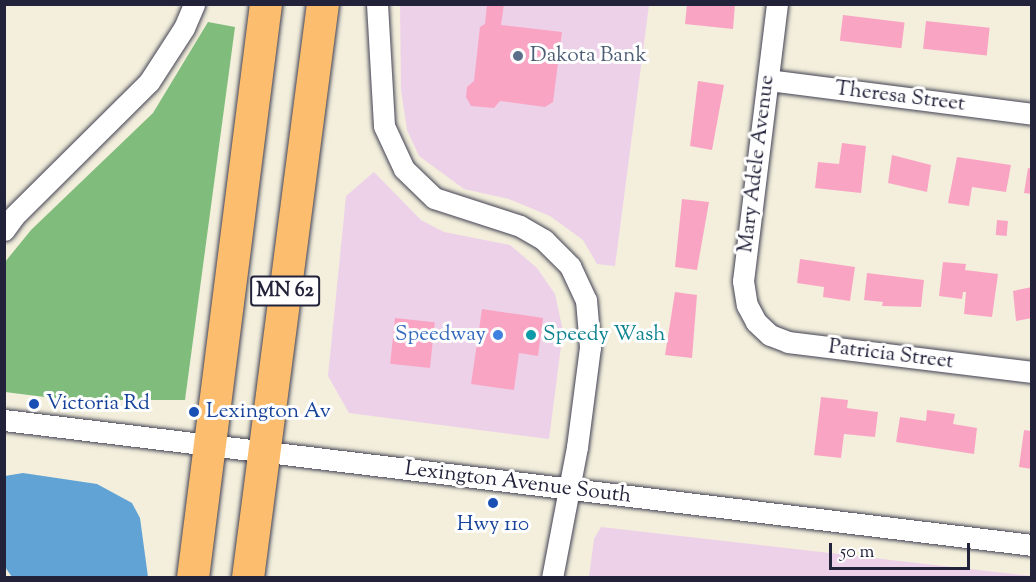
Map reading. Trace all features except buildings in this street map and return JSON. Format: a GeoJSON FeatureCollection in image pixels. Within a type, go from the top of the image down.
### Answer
{"type":"FeatureCollection","features":[{"type":"Feature","properties":{"kind":"highway","name":"MN 62"},"geometry":{"type":"LineString","coordinates":[[194,578],[266,4]]}},
{"type":"Feature","properties":{"kind":"highway","name":"MN 62"},"geometry":{"type":"LineString","coordinates":[[248,578],[323,4]]}},
{"type":"Feature","properties":{"kind":"street"},"geometry":{"type":"LineString","coordinates":[[4,230],[149,82],[184,28],[194,4]]}},
{"type":"Feature","properties":{"kind":"street"},"geometry":{"type":"LineString","coordinates":[[377,4],[379,71],[384,126],[392,151],[422,190],[450,206],[533,232],[563,258],[581,284],[589,312],[590,347],[577,447],[566,489],[552,578]]}},
{"type":"Feature","properties":{"kind":"street","name":"Mary Adele Avenue"},"geometry":{"type":"LineString","coordinates":[[756,322],[747,305],[743,281],[777,4]]}},
{"type":"Feature","properties":{"kind":"street","name":"Theresa Street"},"geometry":{"type":"LineString","coordinates":[[768,80],[1032,114]]}},
{"type":"Feature","properties":{"kind":"street","name":"Patricia Street"},"geometry":{"type":"LineString","coordinates":[[756,322],[770,335],[788,342],[1032,372]]}},
{"type":"Feature","properties":{"kind":"street","name":"Lexington Avenue South"},"geometry":{"type":"LineString","coordinates":[[4,420],[1032,546]]}},
{"type":"Feature","properties":{"kind":"shaded area"},"geometry":{"type":"Polygon","coordinates":[[[400,5],[649,5],[615,266],[597,264],[583,240],[550,216],[509,199],[464,189],[419,156],[407,130],[401,90],[400,5]]]}},
{"type":"Feature","properties":{"kind":"shaded area"},"geometry":{"type":"Polygon","coordinates":[[[374,172],[421,220],[444,232],[510,245],[537,268],[555,294],[563,331],[549,439],[349,413],[328,376],[346,196],[374,172]]]}},
{"type":"Feature","properties":{"kind":"shaded area"},"geometry":{"type":"Polygon","coordinates":[[[601,527],[1031,577],[589,577],[594,539],[601,527]]]}},
{"type":"Feature","properties":{"kind":"green space"},"geometry":{"type":"Polygon","coordinates":[[[208,22],[235,27],[185,400],[69,400],[5,392],[5,262],[31,230],[153,113],[208,22]]]}},
{"type":"Feature","properties":{"kind":"water"},"geometry":{"type":"Polygon","coordinates":[[[23,473],[97,484],[132,503],[140,518],[148,577],[12,577],[5,567],[5,476],[23,473]]]}},
{"type":"Feature","properties":{"kind":"place","name":"Dakota Bank"},"geometry":{"type":"Point","coordinates":[518,56]}},
{"type":"Feature","properties":{"kind":"place","name":"Speedway"},"geometry":{"type":"Point","coordinates":[498,335]}},
{"type":"Feature","properties":{"kind":"place","name":"Speedy Wash"},"geometry":{"type":"Point","coordinates":[531,335]}},
{"type":"Feature","properties":{"kind":"place","name":"Victoria Rd"},"geometry":{"type":"Point","coordinates":[34,404]}},
{"type":"Feature","properties":{"kind":"place","name":"Lexington Av"},"geometry":{"type":"Point","coordinates":[194,412]}},
{"type":"Feature","properties":{"kind":"place","name":"Hwy 110"},"geometry":{"type":"Point","coordinates":[493,503]}}]}
